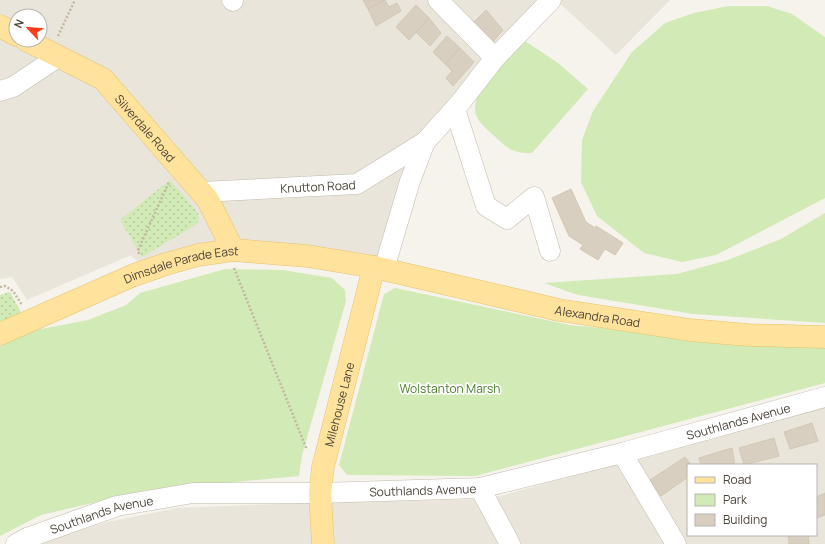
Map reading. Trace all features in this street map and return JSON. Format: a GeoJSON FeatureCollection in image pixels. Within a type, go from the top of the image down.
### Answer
{"type":"FeatureCollection","features":[{"type":"Feature","properties":{"kind":"main road","name":"Silverdale Road"},"geometry":{"type":"LineString","coordinates":[[41,48],[103,79],[208,200],[230,251]]}},
{"type":"Feature","properties":{"kind":"main road","name":"Dimsdale Parade East"},"geometry":{"type":"LineString","coordinates":[[0,334],[147,271],[166,264],[198,256],[230,251],[382,263]]}},
{"type":"Feature","properties":{"kind":"main road","name":"Alexandra Road"},"geometry":{"type":"LineString","coordinates":[[382,263],[559,310],[682,329],[748,335],[825,337]]}},
{"type":"Feature","properties":{"kind":"main road","name":"Milehouse Lane"},"geometry":{"type":"LineString","coordinates":[[323,544],[320,493],[323,467],[382,263]]}},
{"type":"Feature","properties":{"kind":"street"},"geometry":{"type":"LineString","coordinates":[[438,0],[496,58],[550,0]]}},
{"type":"Feature","properties":{"kind":"street"},"geometry":{"type":"LineString","coordinates":[[0,91],[12,87],[54,55]]}},
{"type":"Feature","properties":{"kind":"street","name":"Knutton Road"},"geometry":{"type":"LineString","coordinates":[[202,192],[357,184],[425,142],[458,106],[496,58]]}},
{"type":"Feature","properties":{"kind":"street"},"geometry":{"type":"LineString","coordinates":[[458,106],[486,206],[507,219],[534,197],[550,251]]}},
{"type":"Feature","properties":{"kind":"street"},"geometry":{"type":"LineString","coordinates":[[382,263],[425,142]]}},
{"type":"Feature","properties":{"kind":"street","name":"Southlands Avenue"},"geometry":{"type":"LineString","coordinates":[[16,544],[27,538],[117,506],[193,493],[320,493],[480,488],[622,453],[825,397]]}},
{"type":"Feature","properties":{"kind":"street"},"geometry":{"type":"LineString","coordinates":[[622,453],[676,544]]}},
{"type":"Feature","properties":{"kind":"street"},"geometry":{"type":"LineString","coordinates":[[480,488],[510,544]]}},
{"type":"Feature","properties":{"kind":"path"},"geometry":{"type":"LineString","coordinates":[[54,55],[76,0]]}},
{"type":"Feature","properties":{"kind":"path"},"geometry":{"type":"LineString","coordinates":[[147,271],[138,250],[170,180],[182,170]]}},
{"type":"Feature","properties":{"kind":"path"},"geometry":{"type":"LineString","coordinates":[[230,251],[309,455]]}},
{"type":"Feature","properties":{"kind":"path"},"geometry":{"type":"LineString","coordinates":[[0,287],[5,286],[14,291],[32,320]]}},
{"type":"Feature","properties":{"kind":"shaded area"},"geometry":{"type":"Polygon","coordinates":[[[0,0],[551,0],[425,142],[384,269],[227,251],[147,271],[131,255],[27,300],[12,277],[0,279],[0,0]]]}},
{"type":"Feature","properties":{"kind":"shaded area"},"geometry":{"type":"Polygon","coordinates":[[[556,0],[670,0],[616,55],[556,0]]]}},
{"type":"Feature","properties":{"kind":"shaded area"},"geometry":{"type":"Polygon","coordinates":[[[825,405],[825,544],[39,544],[43,541],[107,522],[178,508],[301,503],[489,499],[825,405]]]}},
{"type":"Feature","properties":{"kind":"green space"},"geometry":{"type":"Polygon","coordinates":[[[729,6],[767,6],[792,14],[825,37],[825,198],[716,255],[682,262],[644,253],[597,216],[581,182],[582,140],[593,111],[632,52],[665,23],[694,13],[729,6]]]}},
{"type":"Feature","properties":{"kind":"green space"},"geometry":{"type":"Polygon","coordinates":[[[525,41],[558,63],[588,89],[532,153],[514,151],[502,143],[479,120],[476,115],[475,105],[478,95],[484,85],[525,41]]]}},
{"type":"Feature","properties":{"kind":"green space"},"geometry":{"type":"Polygon","coordinates":[[[170,180],[198,213],[199,219],[197,224],[142,257],[120,220],[170,180]]]}},
{"type":"Feature","properties":{"kind":"green space"},"geometry":{"type":"Polygon","coordinates":[[[825,213],[825,323],[693,314],[578,295],[544,283],[677,274],[728,260],[781,239],[825,213]]]}},
{"type":"Feature","properties":{"kind":"green space"},"geometry":{"type":"Polygon","coordinates":[[[225,269],[283,270],[332,278],[345,290],[346,301],[302,455],[299,476],[148,490],[41,515],[0,536],[0,346],[36,330],[88,320],[126,305],[140,293],[225,269]]]}},
{"type":"Feature","properties":{"kind":"green space","name":"Wolstanton Marsh"},"geometry":{"type":"Polygon","coordinates":[[[395,288],[570,325],[807,348],[825,348],[825,383],[475,476],[347,475],[339,465],[384,294],[395,288]]]}},
{"type":"Feature","properties":{"kind":"green space"},"geometry":{"type":"Polygon","coordinates":[[[10,292],[21,312],[0,323],[0,295],[10,292]]]}},
{"type":"Feature","properties":{"kind":"building"},"geometry":{"type":"Polygon","coordinates":[[[363,0],[384,0],[368,9],[363,0]]]}},
{"type":"Feature","properties":{"kind":"building"},"geometry":{"type":"Polygon","coordinates":[[[384,0],[389,7],[397,3],[401,11],[376,26],[368,9],[384,0]]]}},
{"type":"Feature","properties":{"kind":"building"},"geometry":{"type":"Polygon","coordinates":[[[416,5],[429,18],[409,40],[396,27],[416,5]]]}},
{"type":"Feature","properties":{"kind":"building"},"geometry":{"type":"Polygon","coordinates":[[[486,10],[503,30],[492,43],[473,23],[486,10]]]}},
{"type":"Feature","properties":{"kind":"building"},"geometry":{"type":"Polygon","coordinates":[[[429,18],[441,33],[430,46],[416,32],[429,18]]]}},
{"type":"Feature","properties":{"kind":"building"},"geometry":{"type":"Polygon","coordinates":[[[447,36],[460,48],[445,64],[433,52],[447,36]]]}},
{"type":"Feature","properties":{"kind":"building"},"geometry":{"type":"Polygon","coordinates":[[[460,48],[474,62],[453,86],[446,78],[452,71],[445,64],[460,48]]]}},
{"type":"Feature","properties":{"kind":"building"},"geometry":{"type":"Polygon","coordinates":[[[571,189],[586,222],[595,228],[596,226],[623,243],[615,255],[605,249],[598,260],[580,249],[583,245],[569,236],[552,198],[571,189]]]}},
{"type":"Feature","properties":{"kind":"building"},"geometry":{"type":"Polygon","coordinates":[[[812,423],[818,441],[790,449],[784,432],[812,423]]]}},
{"type":"Feature","properties":{"kind":"building"},"geometry":{"type":"Polygon","coordinates":[[[774,438],[779,456],[744,464],[739,448],[774,438]]]}},
{"type":"Feature","properties":{"kind":"building"},"geometry":{"type":"Polygon","coordinates":[[[732,448],[735,464],[701,464],[699,458],[732,448]]]}},
{"type":"Feature","properties":{"kind":"building"},"geometry":{"type":"Polygon","coordinates":[[[685,457],[690,464],[687,464],[687,478],[661,496],[650,480],[685,457]]]}},
{"type":"Feature","properties":{"kind":"building"},"geometry":{"type":"Polygon","coordinates":[[[825,493],[825,515],[817,518],[817,497],[825,493]]]}},
{"type":"Feature","properties":{"kind":"building"},"geometry":{"type":"Polygon","coordinates":[[[788,536],[808,536],[809,544],[789,544],[788,536]]]}}]}
